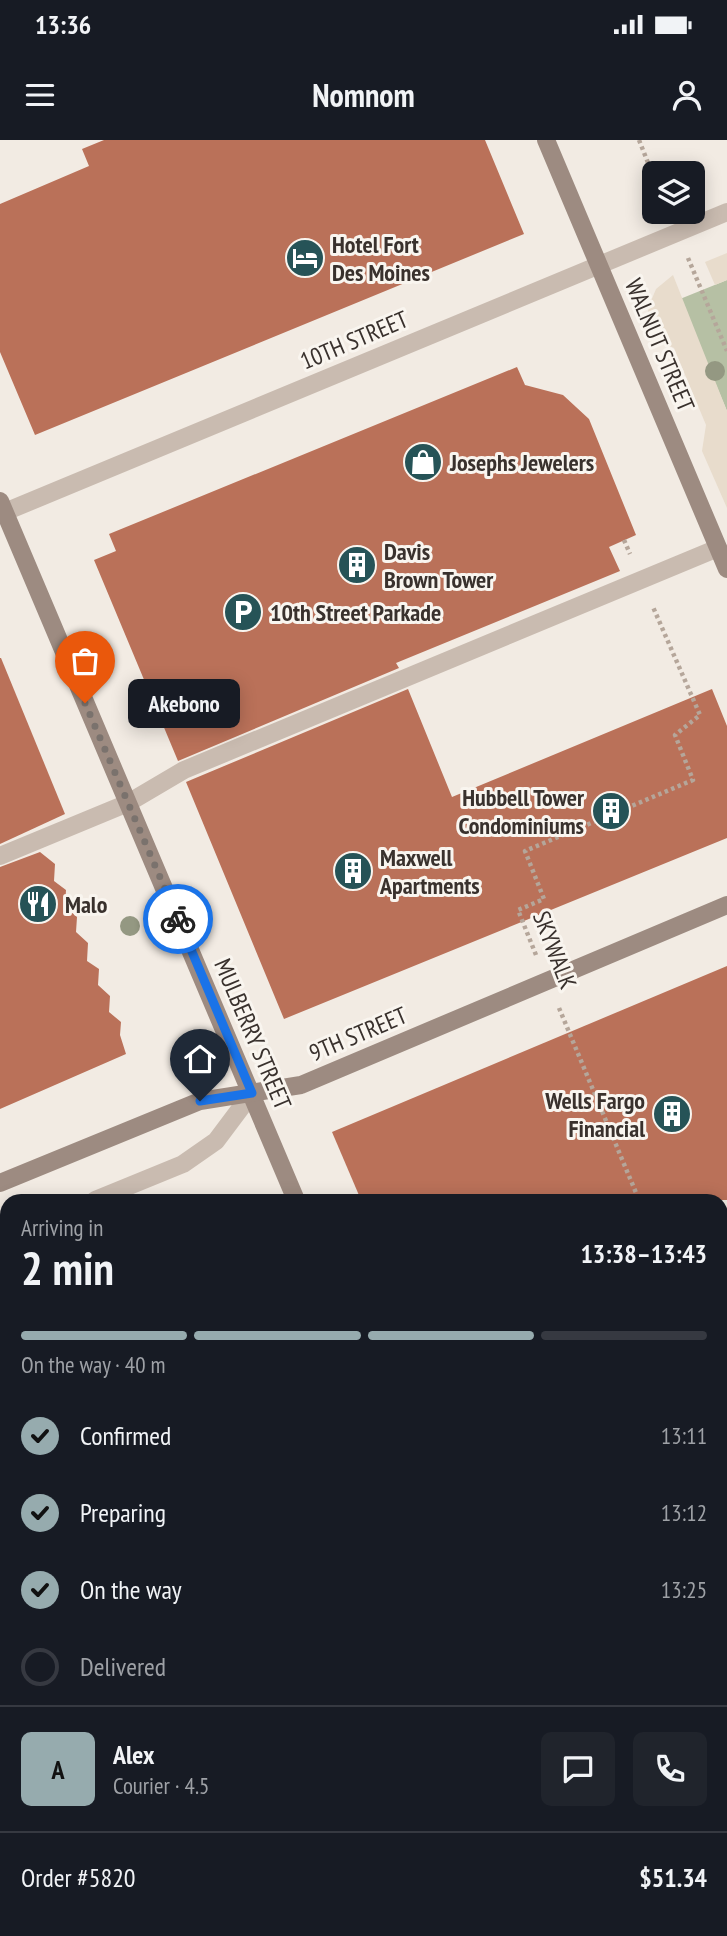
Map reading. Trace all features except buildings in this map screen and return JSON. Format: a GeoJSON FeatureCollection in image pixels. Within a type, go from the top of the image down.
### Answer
{"type":"FeatureCollection","features":[{"type":"Feature","properties":{"kind":"street","name":"WALNUT STREET"},"geometry":{"type":"LineString","coordinates":[[546,140],[727,569]]}},
{"type":"Feature","properties":{"kind":"street","name":"10TH STREET"},"geometry":{"type":"LineString","coordinates":[[2,509],[727,212]]}},
{"type":"Feature","properties":{"kind":"street","name":"MULBERRY STREET"},"geometry":{"type":"LineString","coordinates":[[2,509],[294,1194]]}},
{"type":"Feature","properties":{"kind":"street"},"geometry":{"type":"LineString","coordinates":[[0,856],[128,803],[184,770],[718,548]]}},
{"type":"Feature","properties":{"kind":"street","name":"9TH STREET"},"geometry":{"type":"LineString","coordinates":[[0,1183],[200,1101],[301,1085],[727,905]]}},
{"type":"Feature","properties":{"kind":"street"},"geometry":{"type":"LineString","coordinates":[[109,1194],[183,1164],[205,1149],[216,1141],[252,1093]]}},
{"type":"Feature","properties":{"kind":"path"},"geometry":{"type":"LineString","coordinates":[[639,140],[647,161]]}},
{"type":"Feature","properties":{"kind":"path"},"geometry":{"type":"LineString","coordinates":[[683,246],[727,351]]}},
{"type":"Feature","properties":{"kind":"path","name":"SKYWALK"},"geometry":{"type":"LineString","coordinates":[[538,958],[517,910],[544,899],[525,851],[693,780],[675,735],[700,715],[650,600]]}},
{"type":"Feature","properties":{"kind":"path","name":"SKYWALK"},"geometry":{"type":"LineString","coordinates":[[558,1007],[636,1194]]}},
{"type":"Feature","properties":{"kind":"green space"},"geometry":{"type":"Polygon","coordinates":[[[727,280],[727,411],[680,299],[727,280]]]}},
{"type":"Feature","properties":{"kind":"shaded area"},"geometry":{"type":"Polygon","coordinates":[[[727,253],[727,280],[715,285],[705,262],[727,253]]]}},
{"type":"Feature","properties":{"kind":"shaded area"},"geometry":{"type":"Polygon","coordinates":[[[673,275],[727,411],[727,508],[702,451],[706,425],[674,348],[656,340],[650,329],[648,311],[656,289],[673,275]]]}},
{"type":"Feature","properties":{"kind":"way so far"},"geometry":{"type":"LineString","coordinates":[[85,703],[178,919]]}},
{"type":"Feature","properties":{"kind":"place","name":"Hotel Fort Des Moines"},"geometry":{"type":"Point","coordinates":[305,258]}},
{"type":"Feature","properties":{"kind":"place","name":"Josephs Jewelers"},"geometry":{"type":"Point","coordinates":[423,462]}},
{"type":"Feature","properties":{"kind":"place","name":"Davis Brown Tower"},"geometry":{"type":"Point","coordinates":[357,565]}},
{"type":"Feature","properties":{"kind":"place","name":"10th Street Parkade"},"geometry":{"type":"Point","coordinates":[243,612]}},
{"type":"Feature","properties":{"kind":"place","name":"Akebono"},"geometry":{"type":"Point","coordinates":[85,703]}},
{"type":"Feature","properties":{"kind":"place","name":"Hubbell Tower Condominiums"},"geometry":{"type":"Point","coordinates":[611,811]}},
{"type":"Feature","properties":{"kind":"place","name":"Maxwell Apartments"},"geometry":{"type":"Point","coordinates":[353,871]}},
{"type":"Feature","properties":{"kind":"place","name":"Malo"},"geometry":{"type":"Point","coordinates":[38,904]}},
{"type":"Feature","properties":{"kind":"place","name":"Wells Fargo Financial"},"geometry":{"type":"Point","coordinates":[672,1114]}},
{"type":"Feature","properties":{"kind":"route"},"geometry":{"type":"LineString","coordinates":[[178,919],[252,1093],[200,1101]]}}]}
